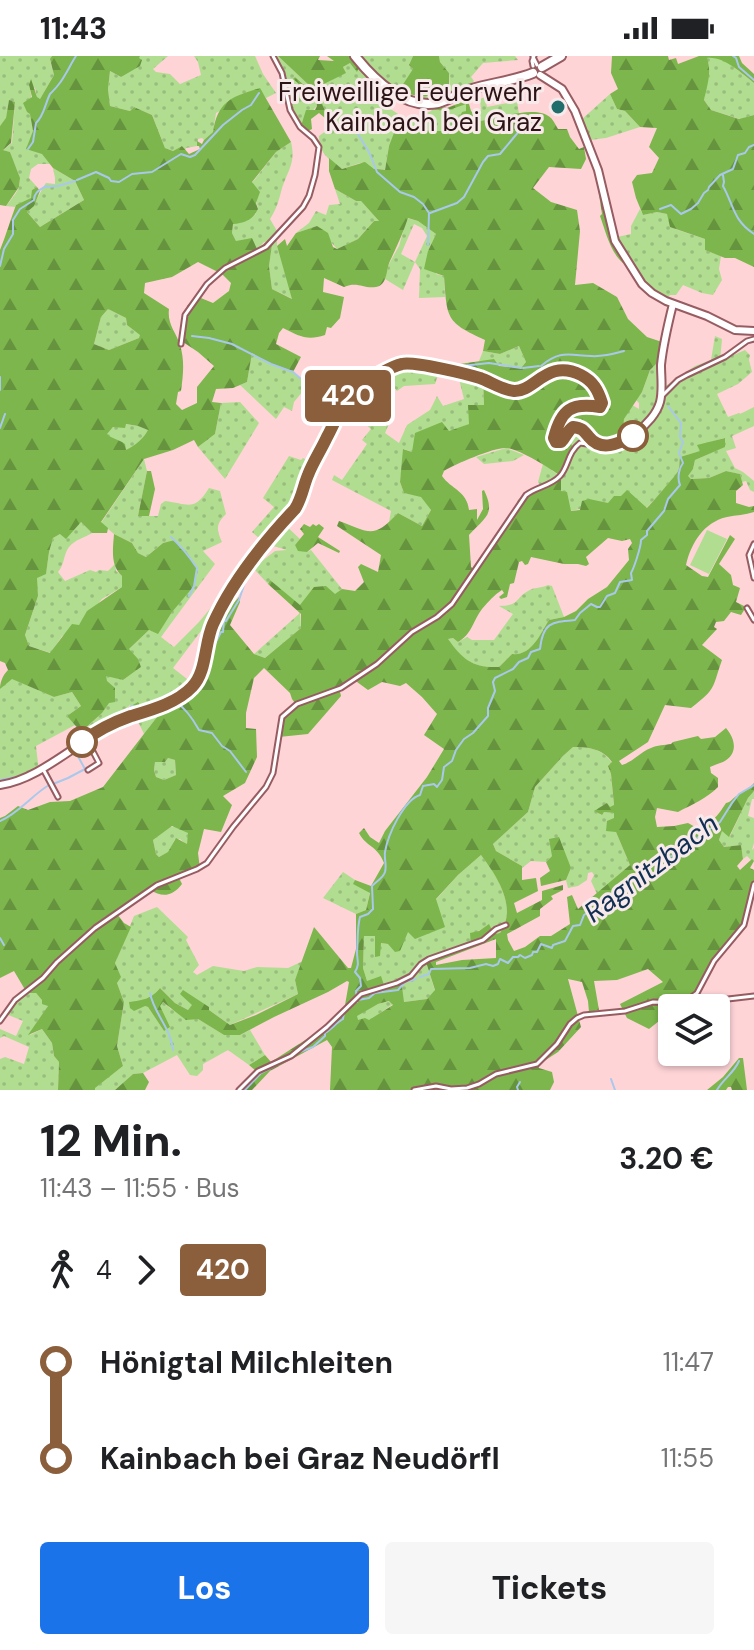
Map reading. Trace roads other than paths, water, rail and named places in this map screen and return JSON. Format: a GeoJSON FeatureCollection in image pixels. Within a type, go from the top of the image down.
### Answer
{"type":"FeatureCollection","features":[{"type":"Feature","properties":{"kind":"main road"},"geometry":{"type":"LineString","coordinates":[[355,56],[392,91],[420,104],[440,102],[561,56]]}},
{"type":"Feature","properties":{"kind":"main road"},"geometry":{"type":"LineString","coordinates":[[536,66],[562,89],[575,111],[593,156],[613,234],[620,251],[646,288],[660,298],[735,330],[754,331]]}},
{"type":"Feature","properties":{"kind":"main road"},"geometry":{"type":"LineString","coordinates":[[0,785],[12,783],[42,768],[86,738],[162,705],[186,693],[194,685],[200,675],[209,634],[228,594],[247,564],[295,509],[339,410],[348,397],[369,380],[398,365],[411,364],[475,376],[515,391],[555,371],[573,371],[592,382],[602,403],[600,407],[575,406],[563,413],[554,438],[556,442],[565,439],[567,431],[573,427],[580,428],[598,445],[611,445],[633,436],[659,407],[662,363],[673,304]]}},
{"type":"Feature","properties":{"kind":"street"},"geometry":{"type":"LineString","coordinates":[[181,344],[185,315],[207,284],[225,268],[266,247],[303,207],[309,196],[319,147],[300,127],[290,110],[282,73],[273,56]]}},
{"type":"Feature","properties":{"kind":"street"},"geometry":{"type":"LineString","coordinates":[[661,398],[678,380],[754,339]]}},
{"type":"Feature","properties":{"kind":"street"},"geometry":{"type":"LineString","coordinates":[[0,1021],[15,1000],[95,928],[157,885],[207,863],[266,787],[273,773],[282,717],[297,704],[341,688],[377,664],[412,632],[437,617],[452,604],[526,495],[560,476],[569,456],[580,443],[598,445]]}},
{"type":"Feature","properties":{"kind":"street"},"geometry":{"type":"LineString","coordinates":[[754,544],[749,555],[754,578]]}},
{"type":"Feature","properties":{"kind":"street"},"geometry":{"type":"LineString","coordinates":[[747,608],[754,620]]}},
{"type":"Feature","properties":{"kind":"street"},"geometry":{"type":"LineString","coordinates":[[86,738],[99,763],[88,770]]}},
{"type":"Feature","properties":{"kind":"street"},"geometry":{"type":"LineString","coordinates":[[42,768],[58,797]]}},
{"type":"Feature","properties":{"kind":"street"},"geometry":{"type":"LineString","coordinates":[[696,994],[718,956],[744,925],[754,884]]}},
{"type":"Feature","properties":{"kind":"street"},"geometry":{"type":"LineString","coordinates":[[239,1090],[258,1071],[291,1056],[364,993],[397,983],[411,976],[429,959],[483,940],[506,925]]}},
{"type":"Feature","properties":{"kind":"street"},"geometry":{"type":"LineString","coordinates":[[730,999],[754,996]]}},
{"type":"Feature","properties":{"kind":"street"},"geometry":{"type":"LineString","coordinates":[[414,1090],[436,1086],[467,1088],[496,1074],[537,1064],[577,1018],[658,1003]]}},
{"type":"Feature","properties":{"kind":"waterway"},"geometry":{"type":"LineString","coordinates":[[28,149],[50,94],[76,56]]}},
{"type":"Feature","properties":{"kind":"waterway"},"geometry":{"type":"LineString","coordinates":[[733,56],[739,67],[754,80]]}},
{"type":"Feature","properties":{"kind":"waterway"},"geometry":{"type":"LineString","coordinates":[[77,180],[96,172],[119,182],[132,174],[152,172],[181,154],[195,155],[223,125],[251,105],[259,93]]}},
{"type":"Feature","properties":{"kind":"waterway"},"geometry":{"type":"LineString","coordinates":[[430,213],[457,203],[464,197],[488,156],[500,154],[530,118]]}},
{"type":"Feature","properties":{"kind":"waterway"},"geometry":{"type":"LineString","coordinates":[[351,123],[377,172],[400,192],[423,204],[429,213],[428,245]]}},
{"type":"Feature","properties":{"kind":"waterway"},"geometry":{"type":"LineString","coordinates":[[660,209],[671,205],[681,214],[691,209],[720,175],[733,169],[738,155],[754,145]]}},
{"type":"Feature","properties":{"kind":"waterway"},"geometry":{"type":"LineString","coordinates":[[723,175],[723,186],[735,212],[754,234]]}},
{"type":"Feature","properties":{"kind":"waterway"},"geometry":{"type":"LineString","coordinates":[[45,187],[75,181]]}},
{"type":"Feature","properties":{"kind":"waterway"},"geometry":{"type":"LineString","coordinates":[[0,266],[4,249],[13,234],[13,220],[20,209],[34,200],[36,193],[46,186]]}},
{"type":"Feature","properties":{"kind":"waterway"},"geometry":{"type":"LineString","coordinates":[[192,336],[232,344],[300,378]]}},
{"type":"Feature","properties":{"kind":"waterway"},"geometry":{"type":"LineString","coordinates":[[541,366],[559,356],[600,356],[624,351]]}},
{"type":"Feature","properties":{"kind":"waterway"},"geometry":{"type":"LineString","coordinates":[[397,363],[400,360]]}},
{"type":"Feature","properties":{"kind":"waterway"},"geometry":{"type":"LineString","coordinates":[[409,361],[462,366],[489,363],[521,368]]}},
{"type":"Feature","properties":{"kind":"waterway"},"geometry":{"type":"LineString","coordinates":[[523,368],[539,366]]}},
{"type":"Feature","properties":{"kind":"waterway"},"geometry":{"type":"LineString","coordinates":[[360,383],[371,376]]}},
{"type":"Feature","properties":{"kind":"waterway"},"geometry":{"type":"LineString","coordinates":[[0,377],[0,390]]}},
{"type":"Feature","properties":{"kind":"waterway"},"geometry":{"type":"LineString","coordinates":[[339,407],[344,399]]}},
{"type":"Feature","properties":{"kind":"waterway"},"geometry":{"type":"LineString","coordinates":[[357,1002],[356,991],[361,986],[355,972],[358,965],[359,921],[373,909],[372,886],[385,872],[385,855],[393,827],[408,803],[420,795],[423,786],[434,784],[437,787],[442,780],[444,767],[452,761],[456,750],[488,716],[495,678],[540,649],[546,628],[550,625],[575,620],[591,604],[600,607],[607,596],[615,593],[620,582],[632,580],[631,573],[641,540],[680,485],[679,473],[683,463],[679,453],[683,442],[680,437],[681,423],[668,406]]}},
{"type":"Feature","properties":{"kind":"waterway"},"geometry":{"type":"LineString","coordinates":[[329,427],[336,412]]}},
{"type":"Feature","properties":{"kind":"waterway"},"geometry":{"type":"LineString","coordinates":[[0,428],[5,414]]}},
{"type":"Feature","properties":{"kind":"waterway"},"geometry":{"type":"LineString","coordinates":[[171,537],[197,568],[189,596]]}},
{"type":"Feature","properties":{"kind":"waterway"},"geometry":{"type":"LineString","coordinates":[[249,560],[264,540]]}},
{"type":"Feature","properties":{"kind":"waterway"},"geometry":{"type":"LineString","coordinates":[[207,659],[223,632],[224,620],[239,600],[246,579]]}},
{"type":"Feature","properties":{"kind":"waterway"},"geometry":{"type":"LineString","coordinates":[[176,702],[199,730],[212,733],[246,772]]}},
{"type":"Feature","properties":{"kind":"waterway"},"geometry":{"type":"LineString","coordinates":[[73,745],[93,729],[117,719],[132,706],[144,709]]}},
{"type":"Feature","properties":{"kind":"waterway"},"geometry":{"type":"LineString","coordinates":[[53,784],[85,769],[75,751]]}},
{"type":"Feature","properties":{"kind":"waterway"},"geometry":{"type":"LineString","coordinates":[[0,780],[21,776]]}},
{"type":"Feature","properties":{"kind":"waterway"},"geometry":{"type":"LineString","coordinates":[[0,821],[49,785]]}},
{"type":"Feature","properties":{"kind":"waterway","name":"Ragnitzbach"},"geometry":{"type":"LineString","coordinates":[[420,977],[429,974],[431,969],[493,966],[500,959],[508,963],[513,957],[532,955],[541,944],[552,948],[565,941],[573,926],[580,925],[584,915],[599,908],[603,901],[651,865],[672,856],[681,847],[692,845],[693,841],[720,822],[739,794],[754,785]]}},
{"type":"Feature","properties":{"kind":"waterway"},"geometry":{"type":"LineString","coordinates":[[0,938],[4,945]]}},
{"type":"Feature","properties":{"kind":"waterway","name":"Ragnitzbach"},"geometry":{"type":"LineString","coordinates":[[351,1006],[375,993],[398,990],[405,982],[416,979]]}},
{"type":"Feature","properties":{"kind":"waterway"},"geometry":{"type":"LineString","coordinates":[[150,993],[173,1050]]}},
{"type":"Feature","properties":{"kind":"waterway","name":"Ragnitzbach"},"geometry":{"type":"LineString","coordinates":[[297,1053],[313,1047],[343,1019],[344,1013]]}},
{"type":"Feature","properties":{"kind":"waterway","name":"Ragnitzbach"},"geometry":{"type":"LineString","coordinates":[[245,1090],[261,1073],[288,1059]]}},
{"type":"Feature","properties":{"kind":"waterway"},"geometry":{"type":"LineString","coordinates":[[717,1090],[739,1061]]}},
{"type":"Feature","properties":{"kind":"waterway"},"geometry":{"type":"LineString","coordinates":[[611,1079],[615,1090]]}},
{"type":"Feature","properties":{"kind":"waterway"},"geometry":{"type":"LineString","coordinates":[[518,1090],[520,1082]]}},
{"type":"Feature","properties":{"kind":"place","name":"Freiweillige Feuerwehr Kainbach bei Graz"},"geometry":{"type":"Point","coordinates":[558,107]}}]}
